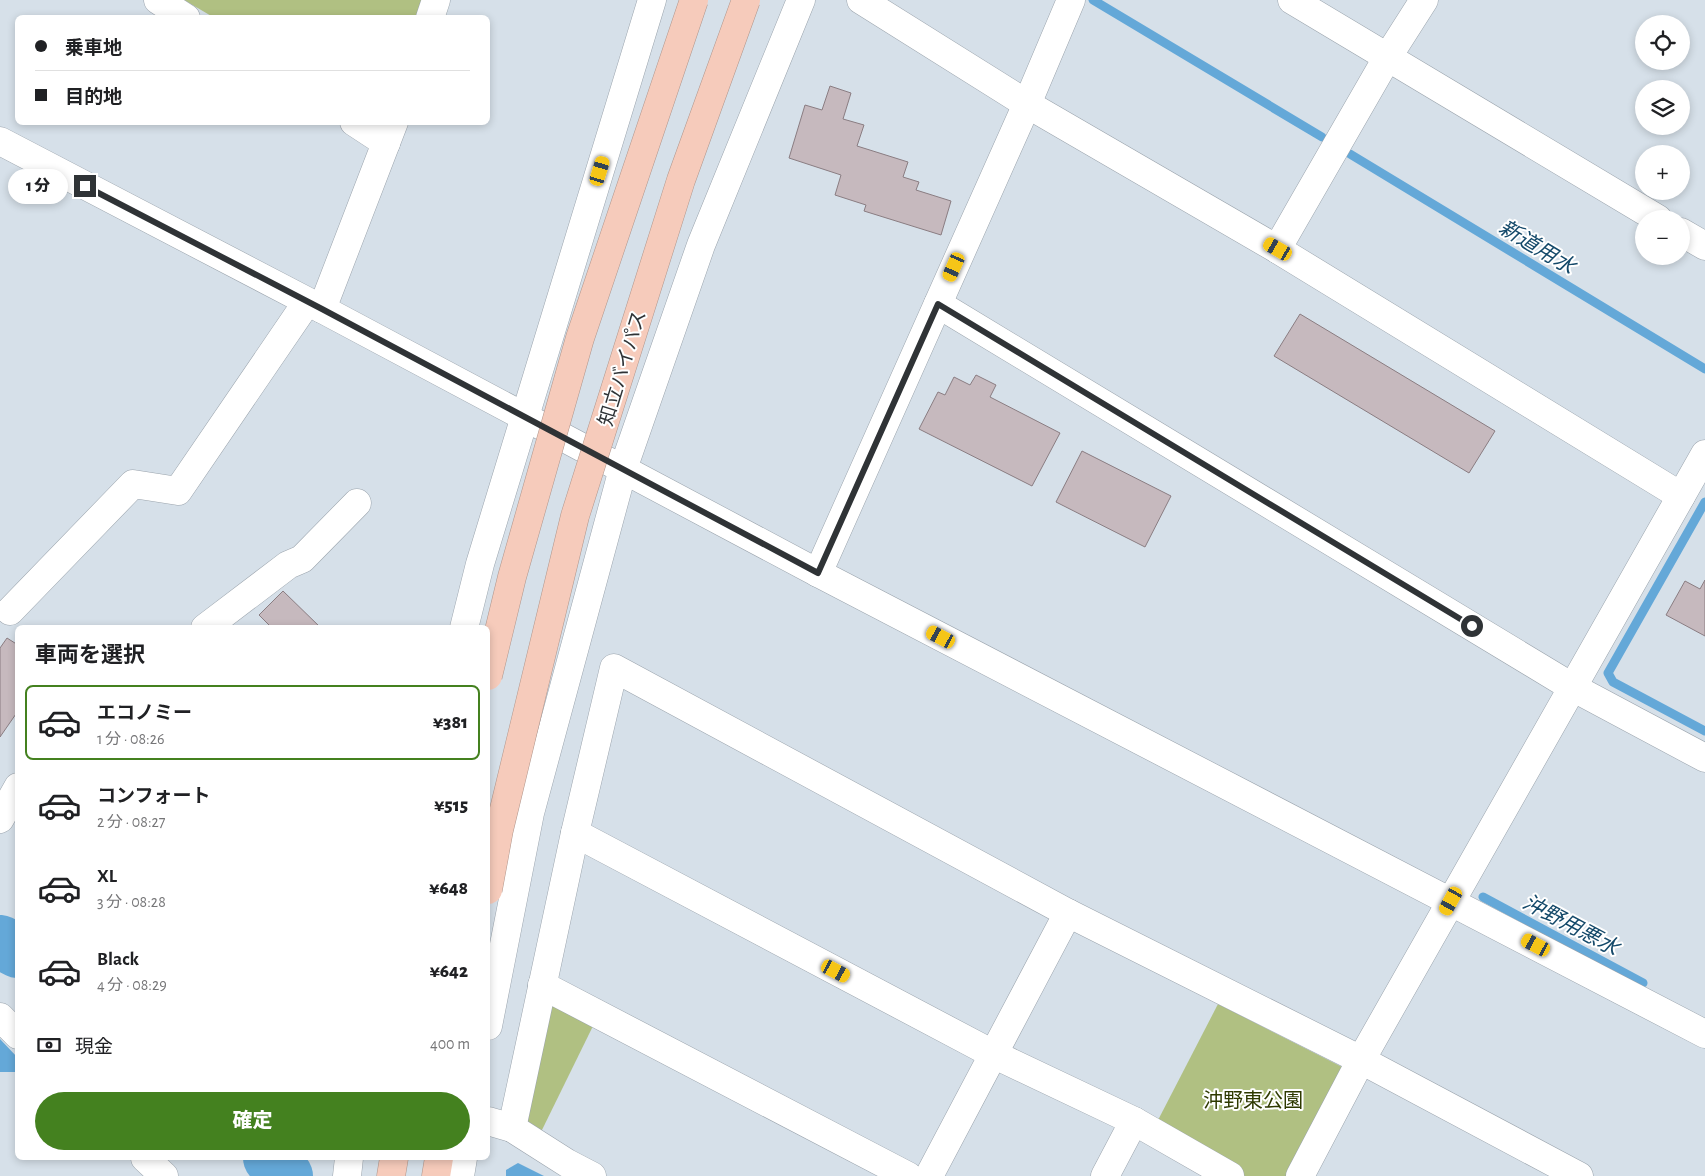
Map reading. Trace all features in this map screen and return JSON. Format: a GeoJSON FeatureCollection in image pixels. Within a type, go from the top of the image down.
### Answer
{"type":"FeatureCollection","features":[{"type":"Feature","properties":{"kind":"highway"},"geometry":{"type":"LineString","coordinates":[[490,668],[512,577],[580,338],[694,0]]}},
{"type":"Feature","properties":{"kind":"highway","name":"知立バイパス"},"geometry":{"type":"LineString","coordinates":[[490,879],[499,830],[575,516],[681,180],[746,0]]}},
{"type":"Feature","properties":{"kind":"highway"},"geometry":{"type":"LineString","coordinates":[[391,1176],[394,1160]]}},
{"type":"Feature","properties":{"kind":"highway"},"geometry":{"type":"LineString","coordinates":[[436,1176],[439,1160]]}},
{"type":"Feature","properties":{"kind":"street"},"geometry":{"type":"LineString","coordinates":[[158,0],[181,15]]}},
{"type":"Feature","properties":{"kind":"street"},"geometry":{"type":"LineString","coordinates":[[431,15],[436,0]]}},
{"type":"Feature","properties":{"kind":"street"},"geometry":{"type":"LineString","coordinates":[[465,625],[480,564],[652,0]]}},
{"type":"Feature","properties":{"kind":"street"},"geometry":{"type":"LineString","coordinates":[[490,1016],[530,814],[623,469],[701,245],[802,0]]}},
{"type":"Feature","properties":{"kind":"street"},"geometry":{"type":"LineString","coordinates":[[861,0],[1027,104],[1278,249],[1681,496]]}},
{"type":"Feature","properties":{"kind":"street"},"geometry":{"type":"LineString","coordinates":[[818,573],[1027,104],[1071,0]]}},
{"type":"Feature","properties":{"kind":"street"},"geometry":{"type":"LineString","coordinates":[[1292,0],[1643,210]]}},
{"type":"Feature","properties":{"kind":"street"},"geometry":{"type":"LineString","coordinates":[[1278,249],[1387,58],[1424,0]]}},
{"type":"Feature","properties":{"kind":"street"},"geometry":{"type":"LineString","coordinates":[[12,613],[133,484],[178,491],[315,305],[390,133],[364,125]]}},
{"type":"Feature","properties":{"kind":"street"},"geometry":{"type":"LineString","coordinates":[[0,141],[315,305],[818,573],[1705,1034]]}},
{"type":"Feature","properties":{"kind":"street"},"geometry":{"type":"LineString","coordinates":[[1690,237],[1705,246]]}},
{"type":"Feature","properties":{"kind":"street"},"geometry":{"type":"LineString","coordinates":[[938,304],[1572,687],[1705,758]]}},
{"type":"Feature","properties":{"kind":"street"},"geometry":{"type":"LineString","coordinates":[[1300,1176],[1361,1060],[1705,454]]}},
{"type":"Feature","properties":{"kind":"street"},"geometry":{"type":"LineString","coordinates":[[209,625],[288,565],[302,559],[357,503]]}},
{"type":"Feature","properties":{"kind":"street"},"geometry":{"type":"LineString","coordinates":[[592,1176],[500,1125],[542,985],[614,668],[1068,913],[1361,1060],[1579,1176]]}},
{"type":"Feature","properties":{"kind":"street"},"geometry":{"type":"LineString","coordinates":[[0,819],[15,792]]}},
{"type":"Feature","properties":{"kind":"street"},"geometry":{"type":"LineString","coordinates":[[575,833],[993,1054],[1134,1122],[1230,1176]]}},
{"type":"Feature","properties":{"kind":"street"},"geometry":{"type":"LineString","coordinates":[[929,1176],[1068,913]]}},
{"type":"Feature","properties":{"kind":"street"},"geometry":{"type":"LineString","coordinates":[[542,985],[908,1176]]}},
{"type":"Feature","properties":{"kind":"street"},"geometry":{"type":"LineString","coordinates":[[0,1017],[15,1032]]}},
{"type":"Feature","properties":{"kind":"street"},"geometry":{"type":"LineString","coordinates":[[1105,1176],[1134,1122]]}},
{"type":"Feature","properties":{"kind":"street"},"geometry":{"type":"LineString","coordinates":[[147,1160],[164,1176]]}},
{"type":"Feature","properties":{"kind":"street"},"geometry":{"type":"LineString","coordinates":[[346,1176],[349,1160]]}},
{"type":"Feature","properties":{"kind":"street"},"geometry":{"type":"LineString","coordinates":[[460,1176],[463,1160]]}},
{"type":"Feature","properties":{"kind":"green space"},"geometry":{"type":"Polygon","coordinates":[[[184,0],[424,0],[419,15],[210,15],[184,0]]]}},
{"type":"Feature","properties":{"kind":"green space"},"geometry":{"type":"Polygon","coordinates":[[[550,1003],[593,1026],[540,1134],[525,1125],[550,1003]]]}},
{"type":"Feature","properties":{"kind":"green space","name":"沖野東公園"},"geometry":{"type":"Polygon","coordinates":[[[1218,1004],[1348,1070],[1290,1176],[1245,1176],[1156,1124],[1218,1004]]]}},
{"type":"Feature","properties":{"kind":"water"},"geometry":{"type":"Polygon","coordinates":[[[0,1039],[15,1055],[15,1072],[0,1072],[0,1039]]]}},
{"type":"Feature","properties":{"kind":"water"},"geometry":{"type":"Polygon","coordinates":[[[518,1163],[544,1176],[506,1176],[506,1170],[518,1163]]]}},
{"type":"Feature","properties":{"kind":"building"},"geometry":{"type":"Polygon","coordinates":[[[830,86],[851,93],[843,119],[864,125],[857,146],[908,162],[903,177],[919,182],[916,190],[951,201],[941,235],[864,211],[866,205],[835,195],[841,175],[789,158],[805,105],[822,110],[830,86]]]}},
{"type":"Feature","properties":{"kind":"building"},"geometry":{"type":"Polygon","coordinates":[[[1300,314],[1495,431],[1469,473],[1274,356],[1300,314]]]}},
{"type":"Feature","properties":{"kind":"building"},"geometry":{"type":"Polygon","coordinates":[[[976,375],[996,385],[990,397],[1060,433],[1032,486],[919,429],[938,392],[945,395],[954,377],[970,385],[976,375]]]}},
{"type":"Feature","properties":{"kind":"building"},"geometry":{"type":"Polygon","coordinates":[[[1082,451],[1171,496],[1145,547],[1056,502],[1082,451]]]}},
{"type":"Feature","properties":{"kind":"building"},"geometry":{"type":"Polygon","coordinates":[[[1705,580],[1705,636],[1666,615],[1685,581],[1700,589],[1705,580]]]}},
{"type":"Feature","properties":{"kind":"building"},"geometry":{"type":"Polygon","coordinates":[[[283,591],[318,625],[269,625],[259,615],[283,591]]]}},
{"type":"Feature","properties":{"kind":"building"},"geometry":{"type":"Polygon","coordinates":[[[7,638],[15,643],[15,715],[0,737],[0,648],[7,638]]]}},
{"type":"Feature","properties":{"kind":"waterway","name":"新道用水"},"geometry":{"type":"LineString","coordinates":[[1093,0],[1322,137]]}},
{"type":"Feature","properties":{"kind":"waterway","name":"新道用水"},"geometry":{"type":"LineString","coordinates":[[1350,154],[1705,369]]}},
{"type":"Feature","properties":{"kind":"waterway","name":"新道用水"},"geometry":{"type":"LineString","coordinates":[[1705,502],[1608,673],[1613,682],[1705,731]]}},
{"type":"Feature","properties":{"kind":"waterway","name":"沖野用悪水"},"geometry":{"type":"LineString","coordinates":[[1483,897],[1643,983]]}},
{"type":"Feature","properties":{"kind":"waterway"},"geometry":{"type":"LineString","coordinates":[[0,942],[15,950]]}},
{"type":"Feature","properties":{"kind":"waterway"},"geometry":{"type":"LineString","coordinates":[[272,1160],[286,1176]]}},
{"type":"Feature","properties":{"kind":"route"},"geometry":{"type":"LineString","coordinates":[[85,186],[322,309],[818,573],[938,304],[1472,626]]}}]}
